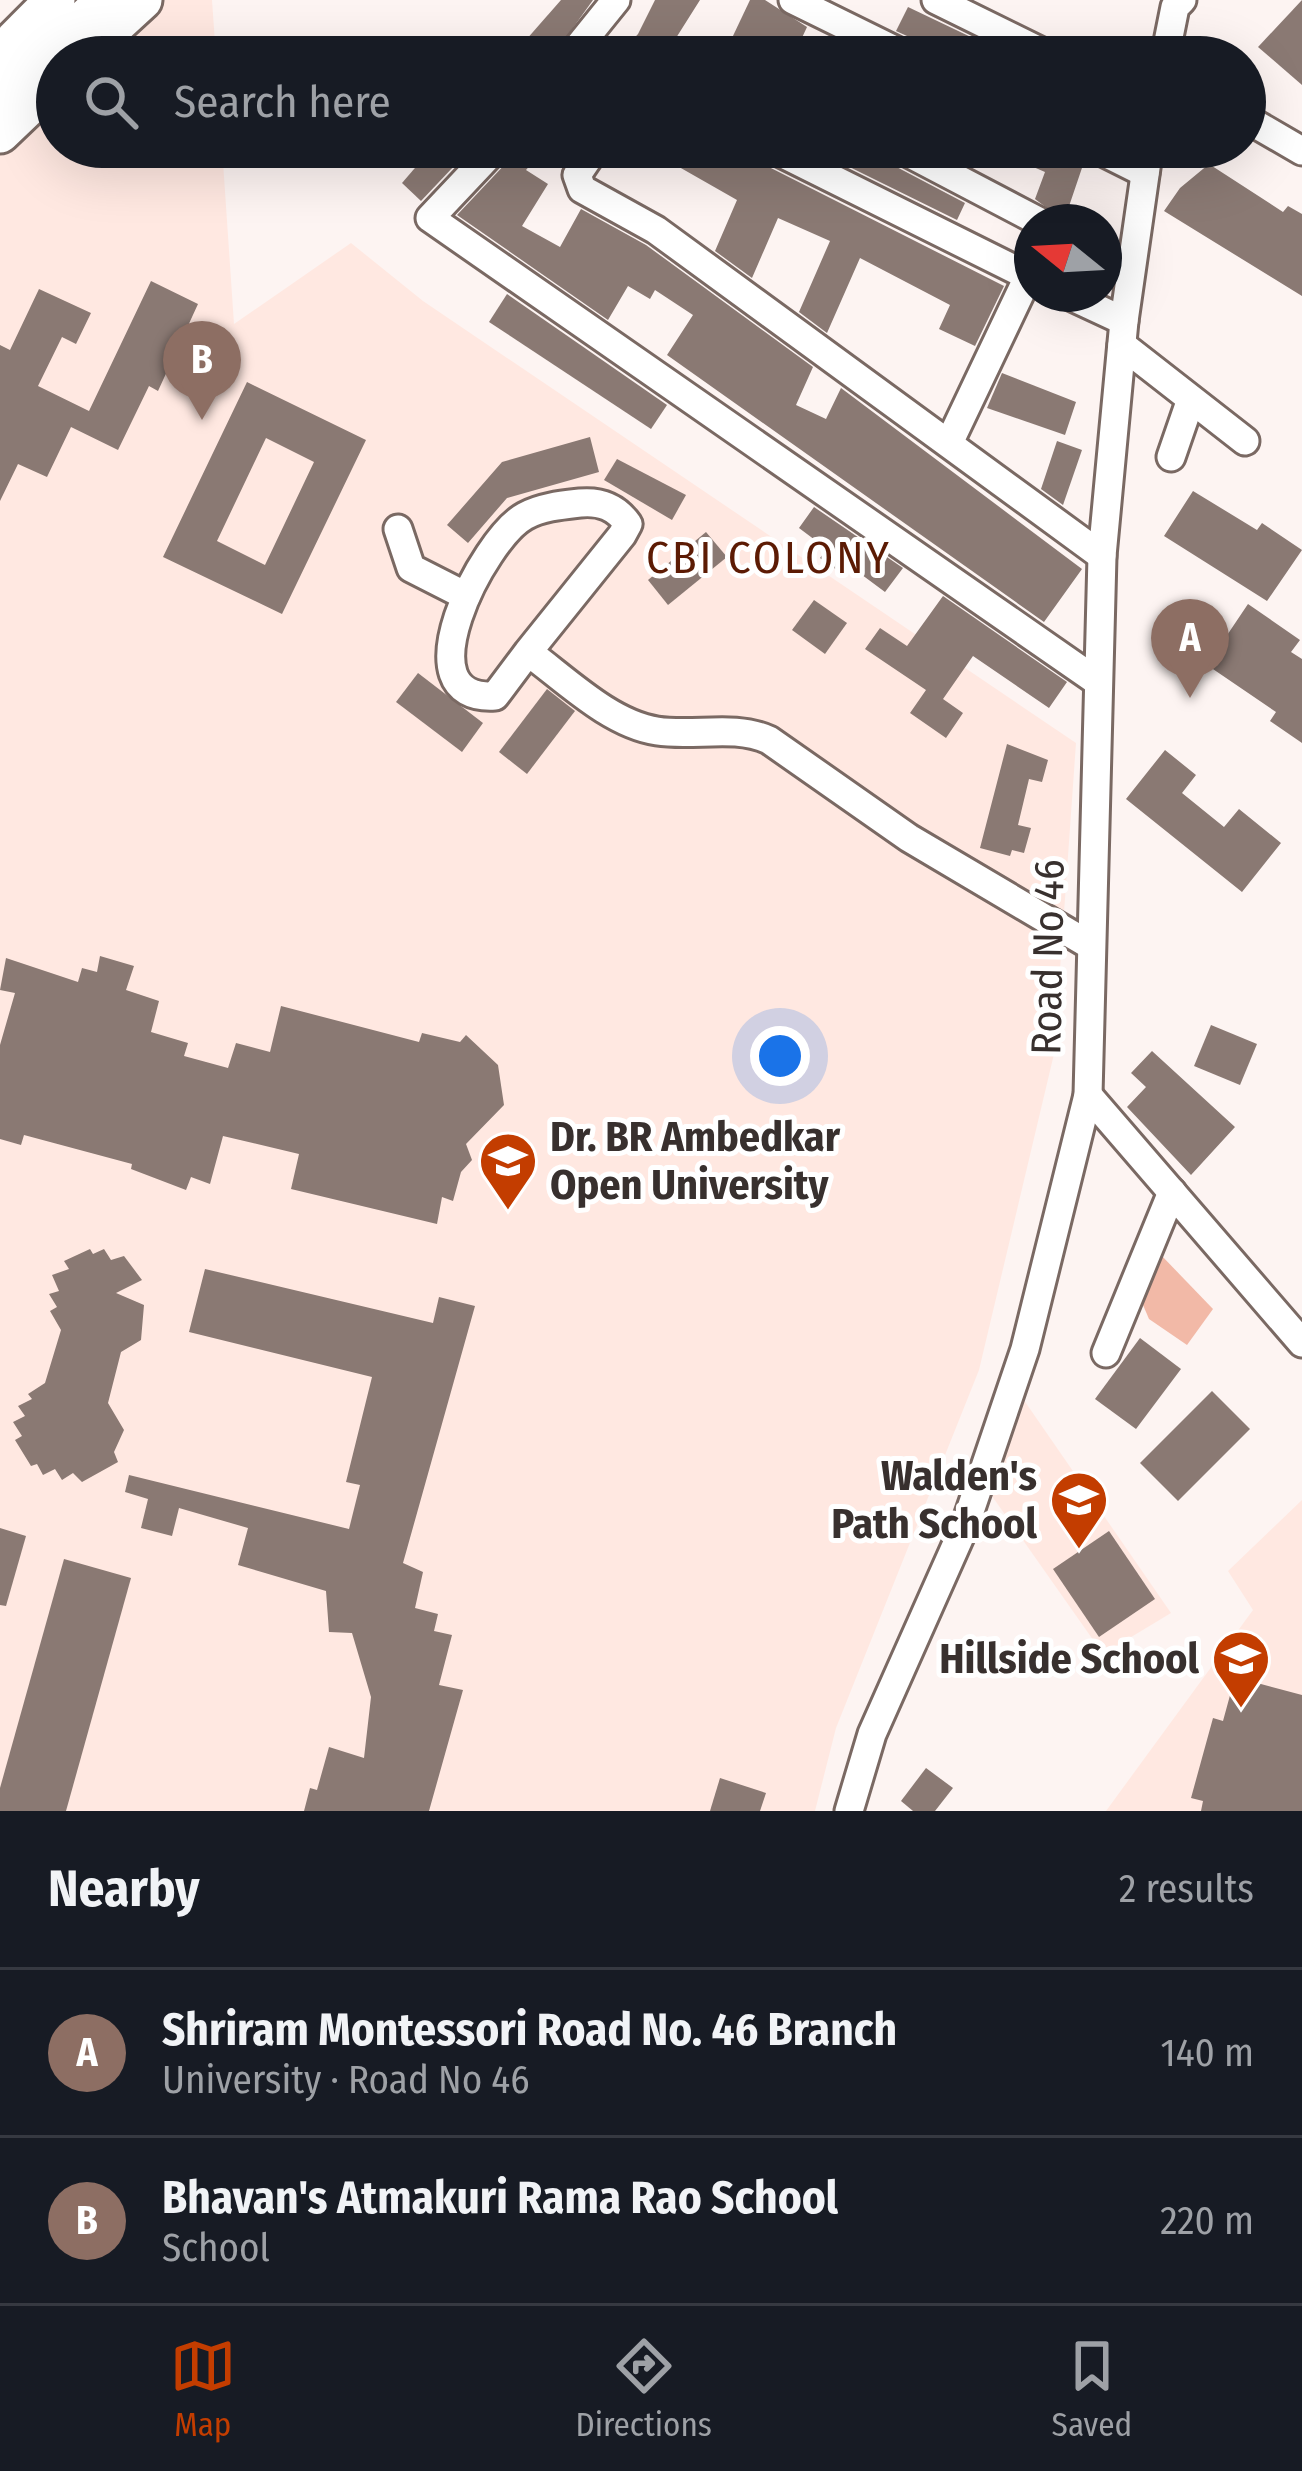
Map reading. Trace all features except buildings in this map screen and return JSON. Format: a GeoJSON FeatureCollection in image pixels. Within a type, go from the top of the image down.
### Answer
{"type":"FeatureCollection","features":[{"type":"Feature","properties":{"kind":"main road"},"geometry":{"type":"LineString","coordinates":[[0,28],[29,0]]}},
{"type":"Feature","properties":{"kind":"main road"},"geometry":{"type":"LineString","coordinates":[[0,55],[55,0]]}},
{"type":"Feature","properties":{"kind":"main road"},"geometry":{"type":"LineString","coordinates":[[67,36],[106,0]]}},
{"type":"Feature","properties":{"kind":"main road"},"geometry":{"type":"LineString","coordinates":[[103,36],[142,0]]}},
{"type":"Feature","properties":{"kind":"main road"},"geometry":{"type":"LineString","coordinates":[[0,99],[36,65]]}},
{"type":"Feature","properties":{"kind":"main road"},"geometry":{"type":"LineString","coordinates":[[0,133],[36,100]]}},
{"type":"Feature","properties":{"kind":"street"},"geometry":{"type":"LineString","coordinates":[[587,36],[616,0]]}},
{"type":"Feature","properties":{"kind":"street"},"geometry":{"type":"LineString","coordinates":[[793,0],[866,36]]}},
{"type":"Feature","properties":{"kind":"street"},"geometry":{"type":"LineString","coordinates":[[936,0],[1009,36]]}},
{"type":"Feature","properties":{"kind":"street"},"geometry":{"type":"LineString","coordinates":[[1169,36],[1175,7],[1182,0]]}},
{"type":"Feature","properties":{"kind":"street"},"geometry":{"type":"LineString","coordinates":[[1266,130],[1302,151]]}},
{"type":"Feature","properties":{"kind":"street"},"geometry":{"type":"LineString","coordinates":[[476,168],[430,218],[1098,682]]}},
{"type":"Feature","properties":{"kind":"street"},"geometry":{"type":"LineString","coordinates":[[582,168],[577,175],[583,189],[656,230],[1102,556]]}},
{"type":"Feature","properties":{"kind":"street"},"geometry":{"type":"LineString","coordinates":[[811,168],[1014,270]]}},
{"type":"Feature","properties":{"kind":"street"},"geometry":{"type":"LineString","coordinates":[[937,168],[1014,208]]}},
{"type":"Feature","properties":{"kind":"street","name":"Road No 46"},"geometry":{"type":"LineString","coordinates":[[849,1811],[872,1734],[966,1523],[1025,1349],[1088,1096],[1088,944],[1102,556],[1123,333],[1146,168]]}},
{"type":"Feature","properties":{"kind":"street"},"geometry":{"type":"LineString","coordinates":[[1122,265],[1131,270]]}},
{"type":"Feature","properties":{"kind":"street"},"geometry":{"type":"LineString","coordinates":[[950,441],[1014,311]]}},
{"type":"Feature","properties":{"kind":"street"},"geometry":{"type":"LineString","coordinates":[[1092,312],[1123,333],[1190,402],[1245,441]]}},
{"type":"Feature","properties":{"kind":"street"},"geometry":{"type":"LineString","coordinates":[[1171,458],[1190,402]]}},
{"type":"Feature","properties":{"kind":"street"},"geometry":{"type":"LineString","coordinates":[[593,502],[618,510],[628,524],[622,535],[528,652],[495,696],[478,697],[460,685],[448,659],[466,596],[504,533],[526,515],[593,502]]}},
{"type":"Feature","properties":{"kind":"street"},"geometry":{"type":"LineString","coordinates":[[398,529],[411,568],[466,596]]}},
{"type":"Feature","properties":{"kind":"street"},"geometry":{"type":"LineString","coordinates":[[528,652],[621,718],[650,730],[748,730],[769,740],[909,838],[1088,944]]}},
{"type":"Feature","properties":{"kind":"street"},"geometry":{"type":"LineString","coordinates":[[1088,1096],[1302,1343]]}},
{"type":"Feature","properties":{"kind":"street"},"geometry":{"type":"LineString","coordinates":[[1106,1353],[1172,1192]]}},
{"type":"Feature","properties":{"kind":"shaded area"},"geometry":{"type":"Polygon","coordinates":[[[143,0],[212,0],[215,36],[106,36],[143,0]]]}},
{"type":"Feature","properties":{"kind":"shaded area","name":"Dr. BR Ambedkar Open University"},"geometry":{"type":"Polygon","coordinates":[[[36,105],[36,168],[223,168],[234,324],[351,243],[423,301],[1076,743],[1054,1054],[979,1370],[836,1728],[815,1811],[0,1811],[0,140],[36,105]]]}},
{"type":"Feature","properties":{"kind":"shaded area"},"geometry":{"type":"Polygon","coordinates":[[[1160,1254],[1213,1309],[1187,1345],[1149,1319],[1143,1305],[1160,1254]]]}},
{"type":"Feature","properties":{"kind":"shaded area","name":"Walden's Path School"},"geometry":{"type":"Polygon","coordinates":[[[1019,1393],[1171,1613],[1103,1654],[987,1489],[1019,1393]]]}},
{"type":"Feature","properties":{"kind":"shaded area","name":"Hillside School"},"geometry":{"type":"Polygon","coordinates":[[[1302,1500],[1302,1811],[1106,1811],[1253,1610],[1228,1571],[1302,1500]]]}},
{"type":"Feature","properties":{"kind":"place","name":"Bhavan's Atmakuri Rama Rao School"},"geometry":{"type":"Point","coordinates":[202,420]}},
{"type":"Feature","properties":{"kind":"place","name":"Shriram Montessori Road No. 46 Branch"},"geometry":{"type":"Point","coordinates":[1190,698]}},
{"type":"Feature","properties":{"kind":"place","name":"Dr. BR Ambedkar Open University"},"geometry":{"type":"Point","coordinates":[508,1212]}},
{"type":"Feature","properties":{"kind":"place","name":"Walden's Path School"},"geometry":{"type":"Point","coordinates":[1079,1551]}},
{"type":"Feature","properties":{"kind":"place","name":"Hillside School"},"geometry":{"type":"Point","coordinates":[1241,1710]}},
{"type":"Feature","properties":{"kind":"district","name":"CBI COLONY"},"geometry":{"type":"Point","coordinates":[769,558]}}]}
